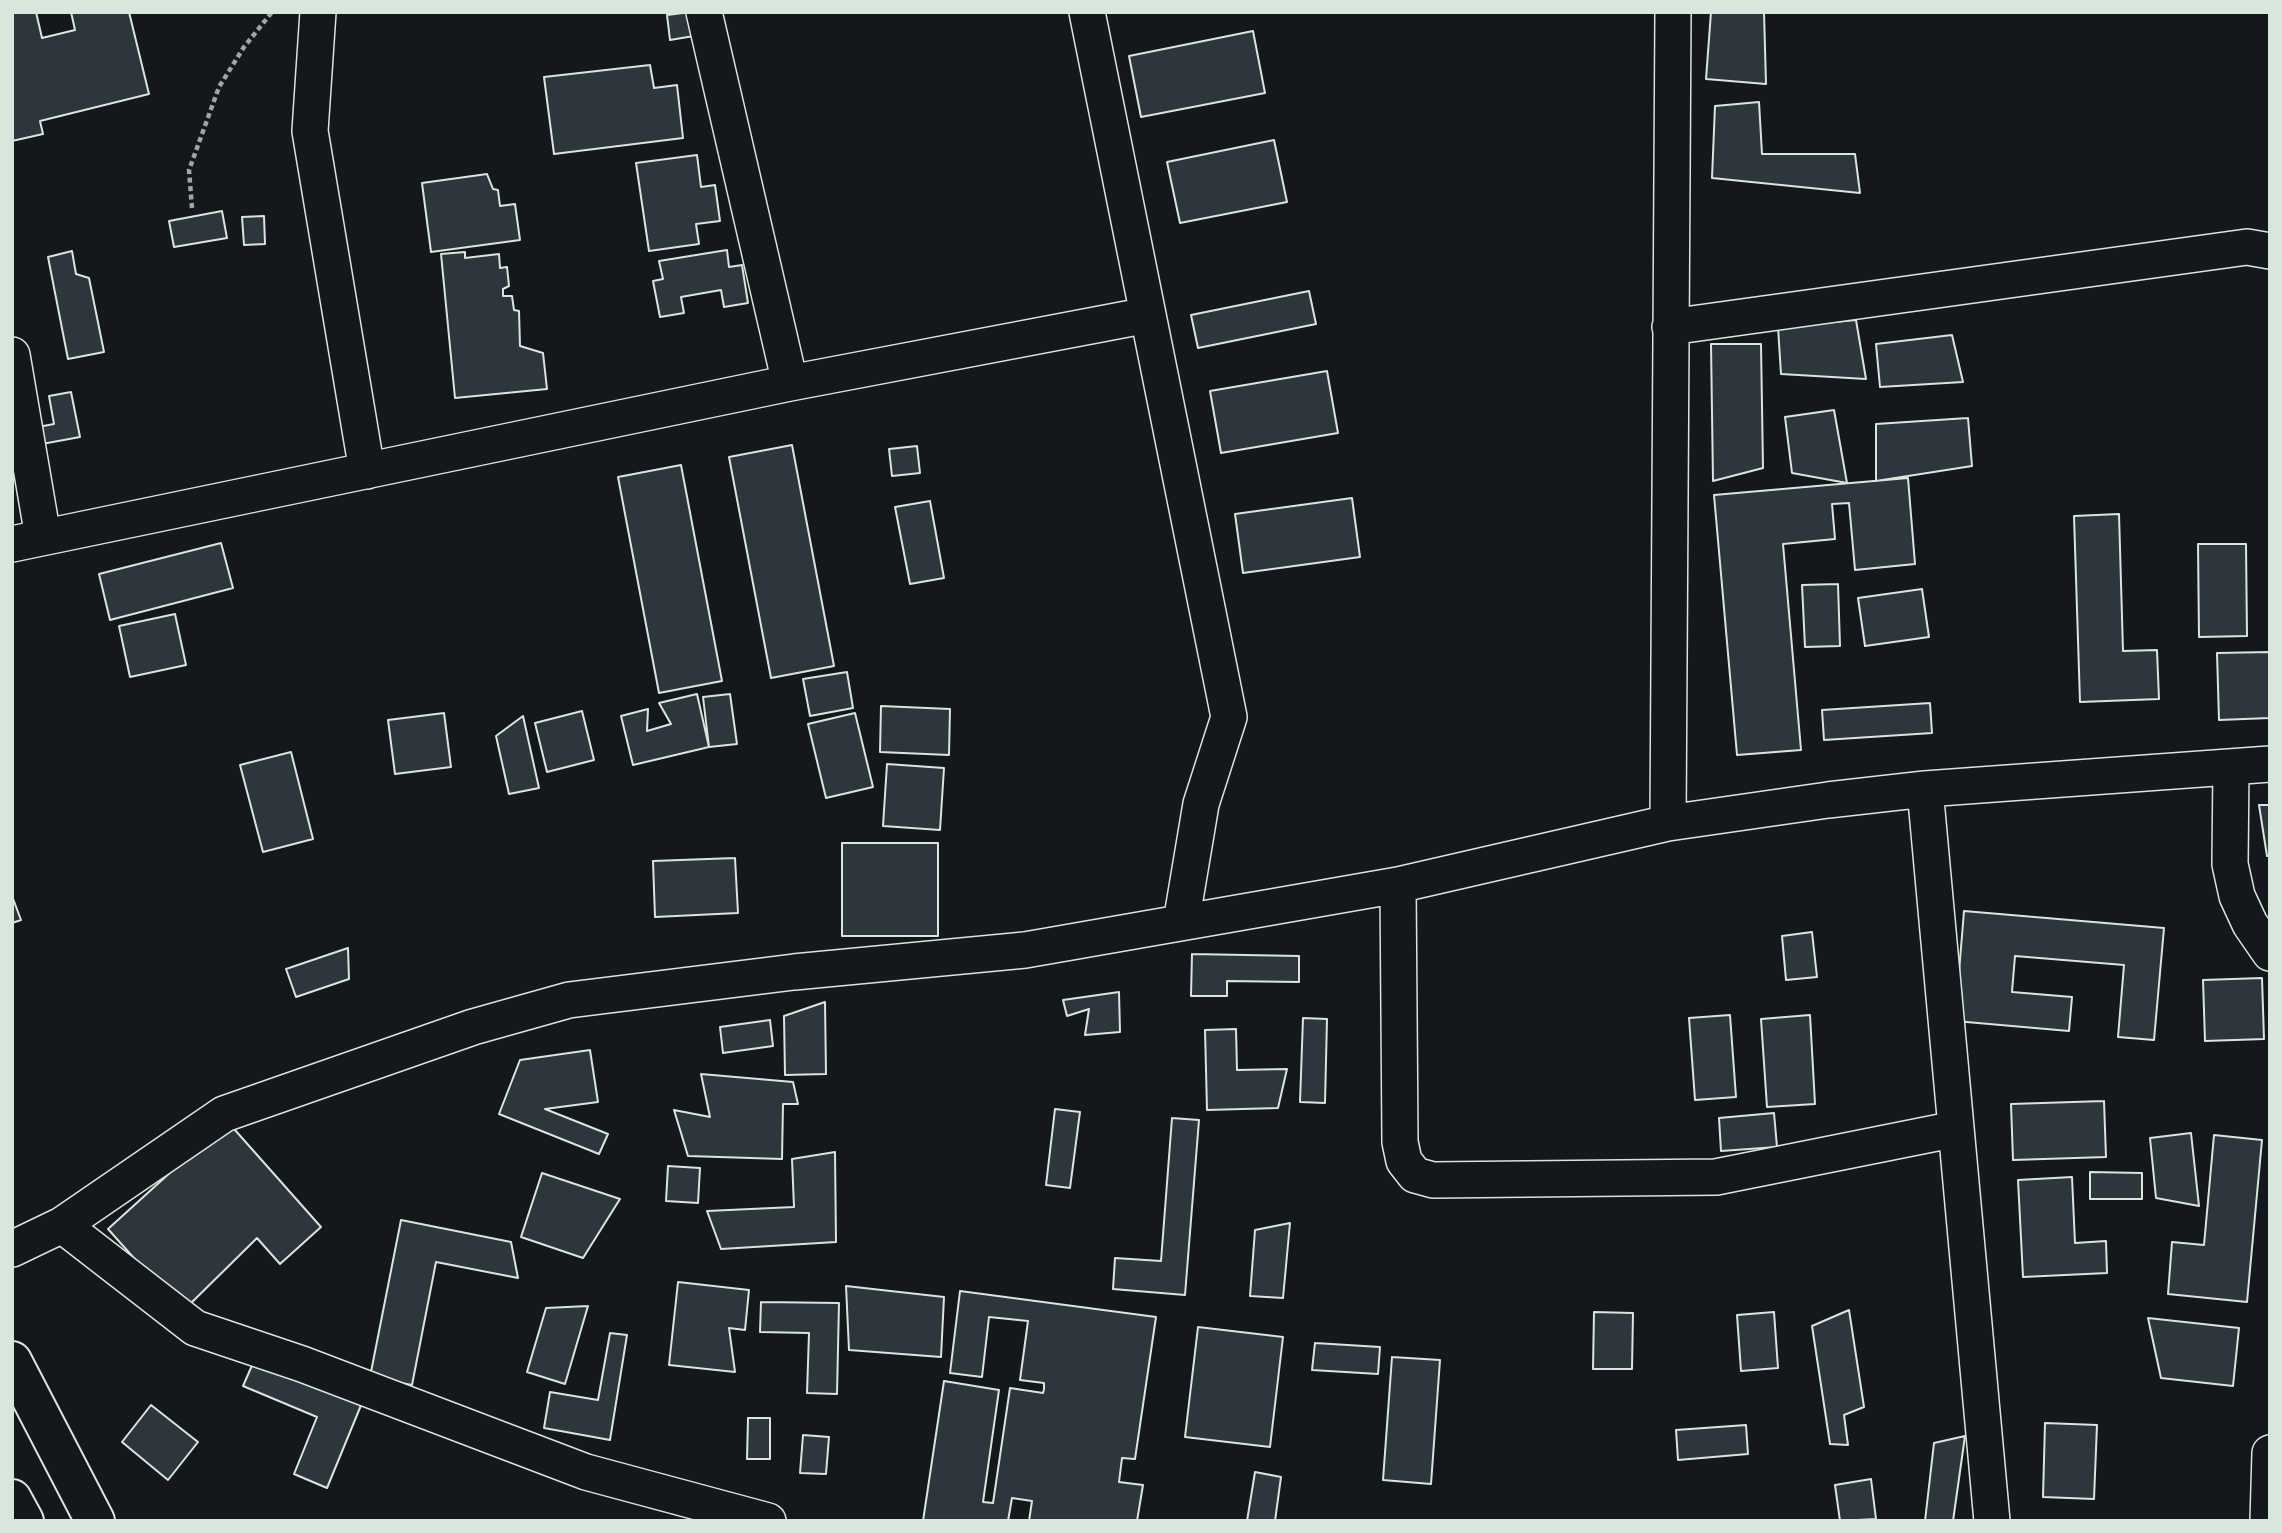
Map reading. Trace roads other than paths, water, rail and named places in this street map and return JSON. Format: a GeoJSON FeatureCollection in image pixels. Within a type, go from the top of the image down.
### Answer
{"type":"FeatureCollection","features":[{"type":"Feature","properties":{"kind":"main road"},"geometry":{"type":"LineString","coordinates":[[12,1361],[95,1521]]}},
{"type":"Feature","properties":{"kind":"main road"},"geometry":{"type":"LineString","coordinates":[[12,1499],[24,1521]]}},
{"type":"Feature","properties":{"kind":"street"},"geometry":{"type":"LineString","coordinates":[[318,12],[310,131],[367,471]]}},
{"type":"Feature","properties":{"kind":"street"},"geometry":{"type":"LineString","coordinates":[[704,12],[790,383]]}},
{"type":"Feature","properties":{"kind":"street"},"geometry":{"type":"LineString","coordinates":[[1087,12],[1230,717],[1201,804],[1181,923]]}},
{"type":"Feature","properties":{"kind":"street"},"geometry":{"type":"LineString","coordinates":[[1668,823],[1673,12]]}},
{"type":"Feature","properties":{"kind":"street"},"geometry":{"type":"LineString","coordinates":[[1670,327],[2247,247],[2270,251]]}},
{"type":"Feature","properties":{"kind":"street"},"geometry":{"type":"LineString","coordinates":[[12,355],[28,540],[790,383],[1148,315]]}},
{"type":"Feature","properties":{"kind":"street"},"geometry":{"type":"LineString","coordinates":[[12,1249],[62,1224],[224,1114],[472,1027],[569,1000],[794,972],[1025,950],[1398,885],[1668,823],[1925,789],[2270,764]]}},
{"type":"Feature","properties":{"kind":"street"},"geometry":{"type":"LineString","coordinates":[[2231,767],[2232,875],[2237,896],[2250,924],[2270,953]]}},
{"type":"Feature","properties":{"kind":"street"},"geometry":{"type":"LineString","coordinates":[[1925,789],[1992,1521]]}},
{"type":"Feature","properties":{"kind":"street"},"geometry":{"type":"LineString","coordinates":[[1398,885],[1399,1142],[1404,1161],[1415,1175],[1433,1180],[1716,1178],[1956,1129]]}},
{"type":"Feature","properties":{"kind":"street"},"geometry":{"type":"LineString","coordinates":[[62,1224],[195,1328],[302,1364],[586,1472],[768,1521]]}},
{"type":"Feature","properties":{"kind":"street"},"geometry":{"type":"LineString","coordinates":[[2268,1521],[2270,1453]]}}]}
